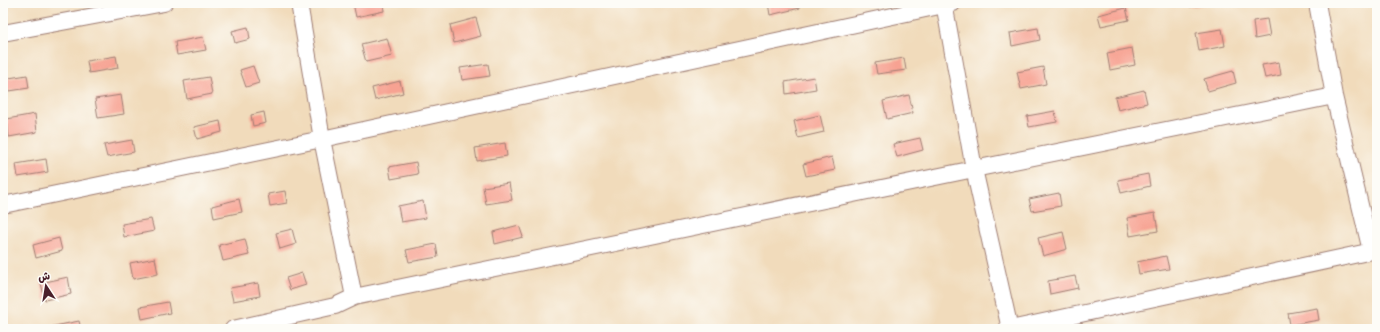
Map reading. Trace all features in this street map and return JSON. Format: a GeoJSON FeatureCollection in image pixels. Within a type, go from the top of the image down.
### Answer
{"type":"FeatureCollection","features":[{"type":"Feature","properties":{"kind":"street"},"geometry":{"type":"LineString","coordinates":[[3,33],[164,3]]}},
{"type":"Feature","properties":{"kind":"street"},"geometry":{"type":"LineString","coordinates":[[299,3],[322,139],[354,297]]}},
{"type":"Feature","properties":{"kind":"street"},"geometry":{"type":"LineString","coordinates":[[3,205],[322,139],[947,4],[974,169],[1010,329],[1374,250],[1334,96],[1317,3]]}},
{"type":"Feature","properties":{"kind":"street"},"geometry":{"type":"LineString","coordinates":[[233,329],[334,306],[354,297],[1334,96]]}},
{"type":"Feature","properties":{"kind":"building"},"geometry":{"type":"Polygon","coordinates":[[[353,3],[383,3],[384,11],[356,17],[353,3]]]}},
{"type":"Feature","properties":{"kind":"building"},"geometry":{"type":"Polygon","coordinates":[[[768,3],[798,3],[800,8],[770,15],[768,3]]]}},
{"type":"Feature","properties":{"kind":"building"},"geometry":{"type":"Polygon","coordinates":[[[1189,3],[1206,3],[1206,4],[1190,7],[1189,3]]]}},
{"type":"Feature","properties":{"kind":"building"},"geometry":{"type":"Polygon","coordinates":[[[1126,8],[1129,20],[1101,26],[1098,15],[1126,8]]]}},
{"type":"Feature","properties":{"kind":"building"},"geometry":{"type":"Polygon","coordinates":[[[476,18],[481,36],[454,43],[450,25],[476,18]]]}},
{"type":"Feature","properties":{"kind":"building"},"geometry":{"type":"Polygon","coordinates":[[[1267,19],[1270,36],[1255,39],[1253,21],[1267,19]]]}},
{"type":"Feature","properties":{"kind":"building"},"geometry":{"type":"Polygon","coordinates":[[[248,27],[250,39],[235,43],[232,31],[248,27]]]}},
{"type":"Feature","properties":{"kind":"building"},"geometry":{"type":"Polygon","coordinates":[[[1038,28],[1040,40],[1012,46],[1010,33],[1038,28]]]}},
{"type":"Feature","properties":{"kind":"building"},"geometry":{"type":"Polygon","coordinates":[[[1222,29],[1225,46],[1199,51],[1196,33],[1222,29]]]}},
{"type":"Feature","properties":{"kind":"building"},"geometry":{"type":"Polygon","coordinates":[[[203,37],[206,50],[177,55],[175,42],[203,37]]]}},
{"type":"Feature","properties":{"kind":"building"},"geometry":{"type":"Polygon","coordinates":[[[387,38],[392,56],[366,62],[361,44],[387,38]]]}},
{"type":"Feature","properties":{"kind":"building"},"geometry":{"type":"Polygon","coordinates":[[[1132,48],[1135,65],[1110,70],[1107,53],[1132,48]]]}},
{"type":"Feature","properties":{"kind":"building"},"geometry":{"type":"Polygon","coordinates":[[[116,56],[118,68],[89,73],[87,61],[116,56]]]}},
{"type":"Feature","properties":{"kind":"building"},"geometry":{"type":"Polygon","coordinates":[[[904,58],[906,70],[877,74],[875,63],[904,58]]]}},
{"type":"Feature","properties":{"kind":"building"},"geometry":{"type":"Polygon","coordinates":[[[1279,62],[1281,75],[1265,78],[1262,65],[1279,62]]]}},
{"type":"Feature","properties":{"kind":"building"},"geometry":{"type":"Polygon","coordinates":[[[488,64],[490,76],[462,80],[460,68],[488,64]]]}},
{"type":"Feature","properties":{"kind":"building"},"geometry":{"type":"Polygon","coordinates":[[[253,66],[259,83],[246,87],[240,70],[253,66]]]}},
{"type":"Feature","properties":{"kind":"building"},"geometry":{"type":"Polygon","coordinates":[[[1043,67],[1046,84],[1021,89],[1017,72],[1043,67]]]}},
{"type":"Feature","properties":{"kind":"building"},"geometry":{"type":"Polygon","coordinates":[[[1233,71],[1236,83],[1208,91],[1204,79],[1233,71]]]}},
{"type":"Feature","properties":{"kind":"building"},"geometry":{"type":"Polygon","coordinates":[[[27,75],[29,88],[3,92],[3,79],[27,75]]]}},
{"type":"Feature","properties":{"kind":"building"},"geometry":{"type":"Polygon","coordinates":[[[209,77],[212,94],[187,99],[184,81],[209,77]]]}},
{"type":"Feature","properties":{"kind":"building"},"geometry":{"type":"Polygon","coordinates":[[[814,77],[816,89],[786,94],[785,82],[814,77]]]}},
{"type":"Feature","properties":{"kind":"building"},"geometry":{"type":"Polygon","coordinates":[[[400,81],[403,93],[375,100],[372,88],[400,81]]]}},
{"type":"Feature","properties":{"kind":"building"},"geometry":{"type":"Polygon","coordinates":[[[1144,90],[1147,103],[1118,110],[1115,97],[1144,90]]]}},
{"type":"Feature","properties":{"kind":"building"},"geometry":{"type":"Polygon","coordinates":[[[121,95],[124,114],[98,118],[95,99],[121,95]]]}},
{"type":"Feature","properties":{"kind":"building"},"geometry":{"type":"Polygon","coordinates":[[[909,95],[913,113],[887,119],[883,101],[909,95]]]}},
{"type":"Feature","properties":{"kind":"building"},"geometry":{"type":"Polygon","coordinates":[[[1055,111],[1057,122],[1029,127],[1027,116],[1055,111]]]}},
{"type":"Feature","properties":{"kind":"building"},"geometry":{"type":"Polygon","coordinates":[[[264,112],[266,123],[253,126],[251,115],[264,112]]]}},
{"type":"Feature","properties":{"kind":"building"},"geometry":{"type":"Polygon","coordinates":[[[35,114],[37,132],[9,137],[7,119],[35,114]]]}},
{"type":"Feature","properties":{"kind":"building"},"geometry":{"type":"Polygon","coordinates":[[[820,115],[824,132],[798,138],[794,121],[820,115]]]}},
{"type":"Feature","properties":{"kind":"building"},"geometry":{"type":"Polygon","coordinates":[[[220,121],[222,132],[197,139],[194,127],[220,121]]]}},
{"type":"Feature","properties":{"kind":"building"},"geometry":{"type":"Polygon","coordinates":[[[920,138],[923,150],[897,157],[893,144],[920,138]]]}},
{"type":"Feature","properties":{"kind":"building"},"geometry":{"type":"Polygon","coordinates":[[[132,140],[134,152],[107,157],[104,145],[132,140]]]}},
{"type":"Feature","properties":{"kind":"building"},"geometry":{"type":"Polygon","coordinates":[[[505,143],[507,156],[477,161],[475,148],[505,143]]]}},
{"type":"Feature","properties":{"kind":"building"},"geometry":{"type":"Polygon","coordinates":[[[832,157],[835,170],[806,176],[803,164],[832,157]]]}},
{"type":"Feature","properties":{"kind":"building"},"geometry":{"type":"Polygon","coordinates":[[[46,159],[48,172],[18,177],[16,164],[46,159]]]}},
{"type":"Feature","properties":{"kind":"building"},"geometry":{"type":"Polygon","coordinates":[[[416,162],[418,174],[391,179],[389,167],[416,162]]]}},
{"type":"Feature","properties":{"kind":"building"},"geometry":{"type":"Polygon","coordinates":[[[1148,174],[1150,186],[1121,193],[1118,180],[1148,174]]]}},
{"type":"Feature","properties":{"kind":"building"},"geometry":{"type":"Polygon","coordinates":[[[509,183],[512,200],[486,204],[483,187],[509,183]]]}},
{"type":"Feature","properties":{"kind":"building"},"geometry":{"type":"Polygon","coordinates":[[[285,191],[287,203],[270,206],[268,194],[285,191]]]}},
{"type":"Feature","properties":{"kind":"building"},"geometry":{"type":"Polygon","coordinates":[[[1059,193],[1061,206],[1032,211],[1029,199],[1059,193]]]}},
{"type":"Feature","properties":{"kind":"building"},"geometry":{"type":"Polygon","coordinates":[[[239,199],[242,212],[214,218],[212,206],[239,199]]]}},
{"type":"Feature","properties":{"kind":"building"},"geometry":{"type":"Polygon","coordinates":[[[423,201],[426,218],[401,222],[398,206],[423,201]]]}},
{"type":"Feature","properties":{"kind":"building"},"geometry":{"type":"Polygon","coordinates":[[[1155,213],[1158,231],[1130,236],[1127,218],[1155,213]]]}},
{"type":"Feature","properties":{"kind":"building"},"geometry":{"type":"Polygon","coordinates":[[[151,219],[154,231],[124,237],[122,224],[151,219]]]}},
{"type":"Feature","properties":{"kind":"building"},"geometry":{"type":"Polygon","coordinates":[[[519,225],[523,237],[495,244],[493,232],[519,225]]]}},
{"type":"Feature","properties":{"kind":"building"},"geometry":{"type":"Polygon","coordinates":[[[292,229],[296,244],[280,249],[276,233],[292,229]]]}},
{"type":"Feature","properties":{"kind":"building"},"geometry":{"type":"Polygon","coordinates":[[[1063,232],[1067,249],[1043,256],[1038,238],[1063,232]]]}},
{"type":"Feature","properties":{"kind":"building"},"geometry":{"type":"Polygon","coordinates":[[[59,238],[62,251],[36,258],[33,245],[59,238]]]}},
{"type":"Feature","properties":{"kind":"building"},"geometry":{"type":"Polygon","coordinates":[[[245,239],[249,255],[223,261],[219,245],[245,239]]]}},
{"type":"Feature","properties":{"kind":"building"},"geometry":{"type":"Polygon","coordinates":[[[436,244],[438,257],[409,262],[406,250],[436,244]]]}},
{"type":"Feature","properties":{"kind":"building"},"geometry":{"type":"Polygon","coordinates":[[[1166,256],[1169,269],[1139,274],[1137,262],[1166,256]]]}},
{"type":"Feature","properties":{"kind":"building"},"geometry":{"type":"Polygon","coordinates":[[[155,258],[158,274],[133,279],[130,263],[155,258]]]}},
{"type":"Feature","properties":{"kind":"building"},"geometry":{"type":"Polygon","coordinates":[[[302,273],[306,285],[290,290],[286,278],[302,273]]]}},
{"type":"Feature","properties":{"kind":"building"},"geometry":{"type":"Polygon","coordinates":[[[1075,276],[1078,288],[1050,294],[1048,281],[1075,276]]]}},
{"type":"Feature","properties":{"kind":"building"},"geometry":{"type":"Polygon","coordinates":[[[68,277],[71,294],[45,300],[41,283],[68,277]]]}},
{"type":"Feature","properties":{"kind":"building"},"geometry":{"type":"Polygon","coordinates":[[[258,283],[260,296],[233,301],[230,288],[258,283]]]}},
{"type":"Feature","properties":{"kind":"building"},"geometry":{"type":"Polygon","coordinates":[[[168,302],[170,313],[142,319],[140,307],[168,302]]]}},
{"type":"Feature","properties":{"kind":"building"},"geometry":{"type":"Polygon","coordinates":[[[1317,308],[1319,320],[1290,325],[1288,313],[1317,308]]]}},
{"type":"Feature","properties":{"kind":"building"},"geometry":{"type":"Polygon","coordinates":[[[79,321],[81,329],[51,329],[50,327],[79,321]]]}}]}
